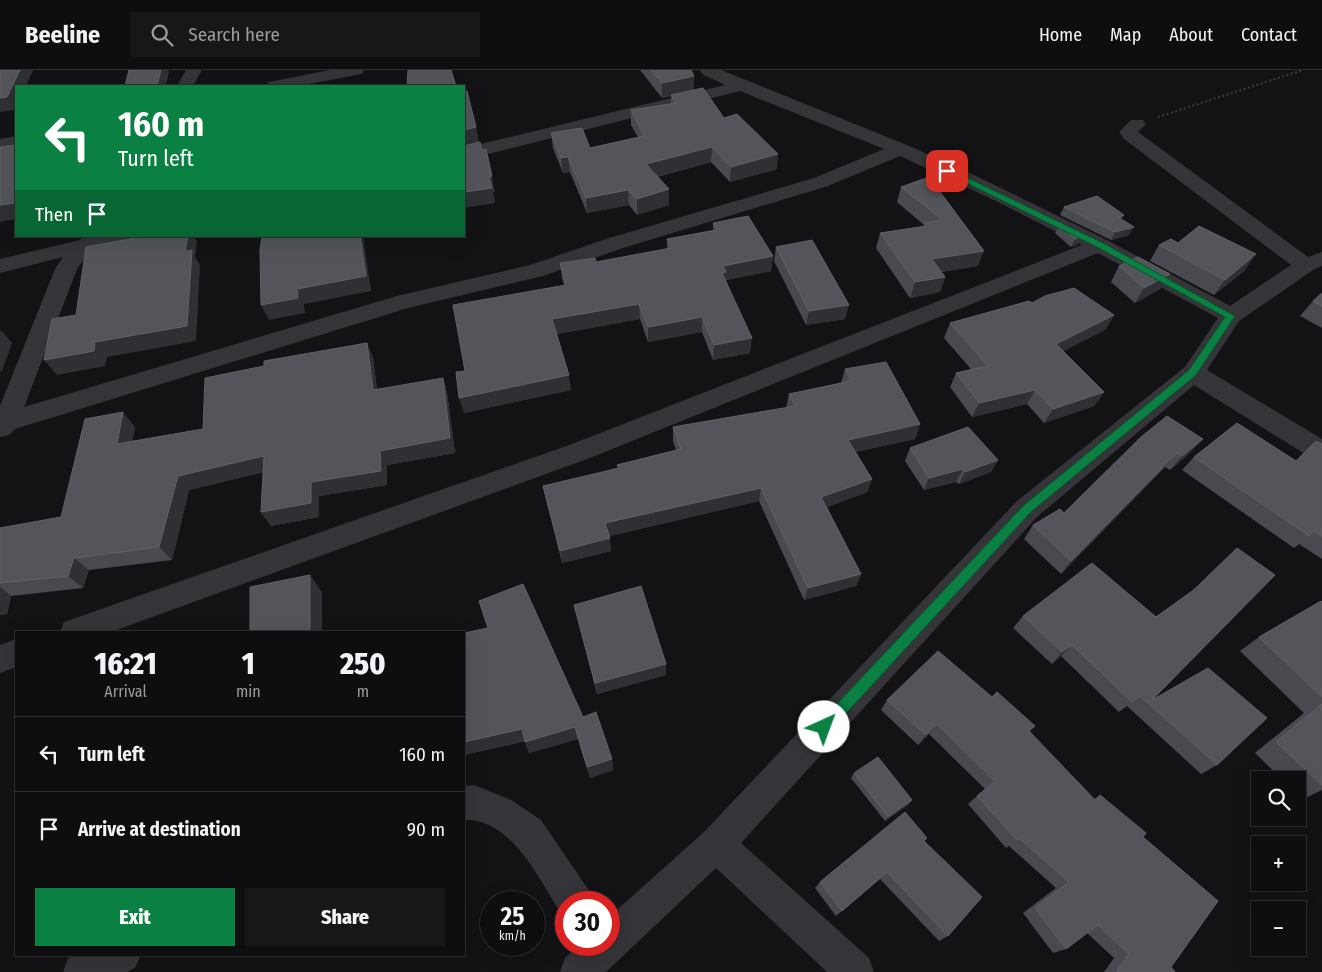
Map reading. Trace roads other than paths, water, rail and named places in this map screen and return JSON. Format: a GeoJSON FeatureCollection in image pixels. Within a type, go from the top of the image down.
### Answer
{"type":"FeatureCollection","features":[{"type":"Feature","properties":{"kind":"street"},"geometry":{"type":"LineString","coordinates":[[186,85],[194,70]]}},
{"type":"Feature","properties":{"kind":"street"},"geometry":{"type":"LineString","coordinates":[[279,85],[356,70]]}},
{"type":"Feature","properties":{"kind":"street"},"geometry":{"type":"LineString","coordinates":[[708,70],[740,86],[900,149],[1100,245],[1231,316]]}},
{"type":"Feature","properties":{"kind":"street"},"geometry":{"type":"LineString","coordinates":[[465,154],[740,86]]}},
{"type":"Feature","properties":{"kind":"street"},"geometry":{"type":"LineString","coordinates":[[620,932],[716,844],[1027,509],[1193,373],[1231,316],[1314,262],[1130,135],[1128,132],[1137,124]]}},
{"type":"Feature","properties":{"kind":"street"},"geometry":{"type":"LineString","coordinates":[[0,145],[15,141]]}},
{"type":"Feature","properties":{"kind":"street"},"geometry":{"type":"LineString","coordinates":[[2,425],[396,303],[535,271],[616,243],[821,182],[900,149]]}},
{"type":"Feature","properties":{"kind":"street"},"geometry":{"type":"LineString","coordinates":[[0,266],[90,241],[119,237]]}},
{"type":"Feature","properties":{"kind":"street"},"geometry":{"type":"LineString","coordinates":[[2,425],[66,269],[77,252],[90,241]]}},
{"type":"Feature","properties":{"kind":"street"},"geometry":{"type":"LineString","coordinates":[[78,631],[581,452],[1100,245]]}},
{"type":"Feature","properties":{"kind":"street"},"geometry":{"type":"LineString","coordinates":[[1193,373],[1322,452]]}},
{"type":"Feature","properties":{"kind":"street"},"geometry":{"type":"LineString","coordinates":[[0,659],[15,654]]}},
{"type":"Feature","properties":{"kind":"street"},"geometry":{"type":"LineString","coordinates":[[465,803],[474,802],[499,812],[529,832],[568,891]]}},
{"type":"Feature","properties":{"kind":"street"},"geometry":{"type":"LineString","coordinates":[[716,844],[856,972]]}},
{"type":"Feature","properties":{"kind":"street"},"geometry":{"type":"LineString","coordinates":[[82,972],[120,956]]}},
{"type":"Feature","properties":{"kind":"street"},"geometry":{"type":"LineString","coordinates":[[579,972],[595,956]]}}]}
